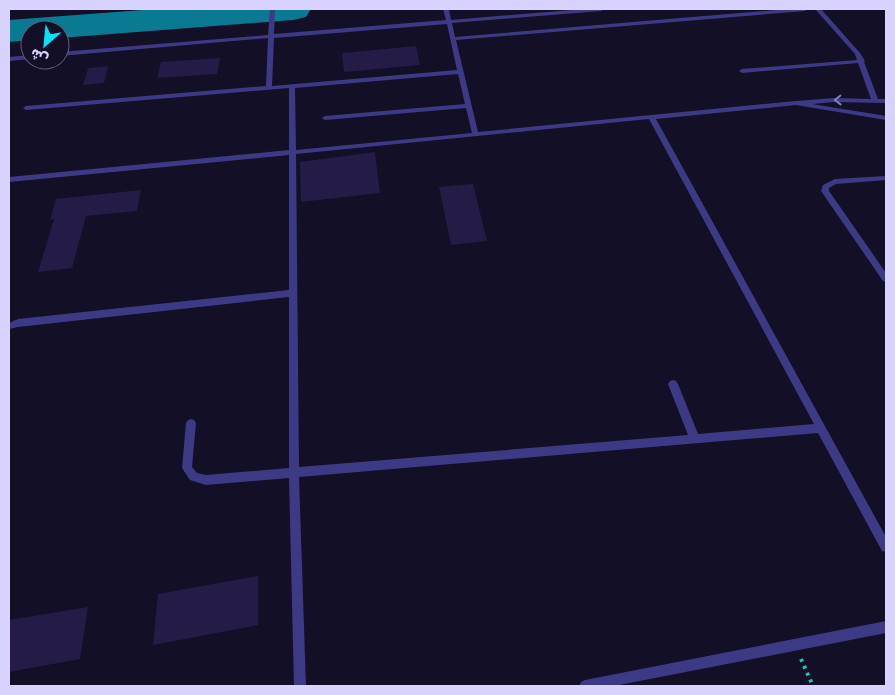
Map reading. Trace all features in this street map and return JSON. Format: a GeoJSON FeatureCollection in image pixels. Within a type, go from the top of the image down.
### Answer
{"type":"FeatureCollection","features":[{"type":"Feature","properties":{"kind":"lane"},"geometry":{"type":"LineString","coordinates":[[446,9],[476,133]]}},
{"type":"Feature","properties":{"kind":"lane"},"geometry":{"type":"LineString","coordinates":[[70,53],[271,38],[449,20],[601,9]]}},
{"type":"Feature","properties":{"kind":"lane"},"geometry":{"type":"LineString","coordinates":[[453,39],[805,9]]}},
{"type":"Feature","properties":{"kind":"lane"},"geometry":{"type":"LineString","coordinates":[[818,9],[847,39],[862,61],[875,100]]}},
{"type":"Feature","properties":{"kind":"lane"},"geometry":{"type":"LineString","coordinates":[[269,87],[272,10]]}},
{"type":"Feature","properties":{"kind":"lane"},"geometry":{"type":"LineString","coordinates":[[742,72],[862,61]]}},
{"type":"Feature","properties":{"kind":"lane"},"geometry":{"type":"LineString","coordinates":[[26,108],[461,72]]}},
{"type":"Feature","properties":{"kind":"lane"},"geometry":{"type":"LineString","coordinates":[[292,86],[294,472],[300,686]]}},
{"type":"Feature","properties":{"kind":"lane"},"geometry":{"type":"LineString","coordinates":[[9,180],[796,103],[834,100],[886,101]]}},
{"type":"Feature","properties":{"kind":"lane"},"geometry":{"type":"LineString","coordinates":[[796,103],[886,118]]}},
{"type":"Feature","properties":{"kind":"lane"},"geometry":{"type":"LineString","coordinates":[[325,118],[469,106]]}},
{"type":"Feature","properties":{"kind":"lane"},"geometry":{"type":"LineString","coordinates":[[652,118],[886,547]]}},
{"type":"Feature","properties":{"kind":"lane"},"geometry":{"type":"LineString","coordinates":[[886,178],[835,182],[826,187],[825,192],[886,279]]}},
{"type":"Feature","properties":{"kind":"lane"},"geometry":{"type":"LineString","coordinates":[[9,326],[18,323],[292,293]]}},
{"type":"Feature","properties":{"kind":"lane"},"geometry":{"type":"LineString","coordinates":[[673,384],[695,439]]}},
{"type":"Feature","properties":{"kind":"lane"},"geometry":{"type":"LineString","coordinates":[[191,423],[186,462],[189,473],[194,477],[206,480],[821,428]]}},
{"type":"Feature","properties":{"kind":"lane"},"geometry":{"type":"LineString","coordinates":[[585,686],[886,627]]}},
{"type":"Feature","properties":{"kind":"path"},"geometry":{"type":"LineString","coordinates":[[795,644],[813,686]]}},
{"type":"Feature","properties":{"kind":"building"},"geometry":{"type":"Polygon","coordinates":[[[416,46],[420,65],[344,72],[342,53],[416,46]]]}},
{"type":"Feature","properties":{"kind":"building"},"geometry":{"type":"Polygon","coordinates":[[[220,58],[217,74],[157,78],[161,62],[220,58]]]}},
{"type":"Feature","properties":{"kind":"building"},"geometry":{"type":"Polygon","coordinates":[[[108,66],[104,83],[83,85],[88,68],[108,66]]]}},
{"type":"Feature","properties":{"kind":"building"},"geometry":{"type":"Polygon","coordinates":[[[375,152],[380,193],[301,202],[300,162],[375,152]]]}},
{"type":"Feature","properties":{"kind":"building"},"geometry":{"type":"Polygon","coordinates":[[[473,184],[487,241],[451,245],[439,187],[473,184]]]}},
{"type":"Feature","properties":{"kind":"building"},"geometry":{"type":"Polygon","coordinates":[[[141,190],[137,211],[86,216],[72,268],[38,272],[54,219],[50,220],[56,199],[141,190]]]}},
{"type":"Feature","properties":{"kind":"building"},"geometry":{"type":"Polygon","coordinates":[[[258,576],[258,625],[153,645],[158,594],[258,576]]]}},
{"type":"Feature","properties":{"kind":"building"},"geometry":{"type":"Polygon","coordinates":[[[88,607],[80,659],[9,672],[9,620],[88,607]]]}},
{"type":"Feature","properties":{"kind":"taxiway"},"geometry":{"type":"LineString","coordinates":[[9,31],[293,9]]}}]}
